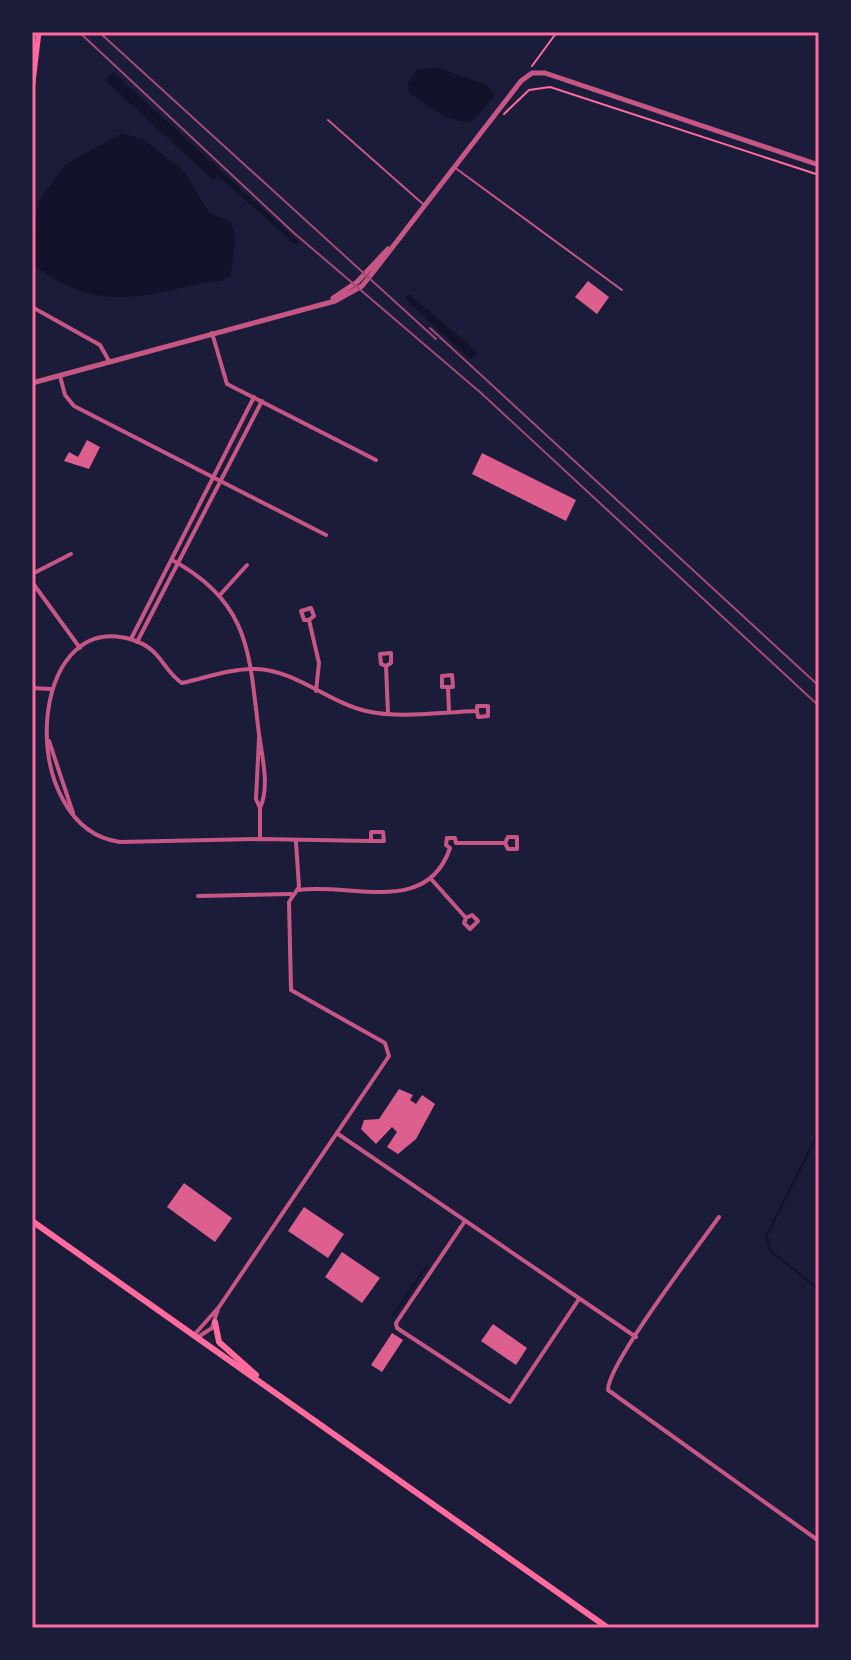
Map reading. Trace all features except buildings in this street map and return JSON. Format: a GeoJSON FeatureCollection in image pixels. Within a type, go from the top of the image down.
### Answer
{"type":"FeatureCollection","features":[{"type":"Feature","properties":{"kind":"main road"},"geometry":{"type":"LineString","coordinates":[[32,91],[39,32]]}},
{"type":"Feature","properties":{"kind":"main road"},"geometry":{"type":"LineString","coordinates":[[32,1221],[608,1628]]}},
{"type":"Feature","properties":{"kind":"main road"},"geometry":{"type":"LineString","coordinates":[[215,1322],[219,1342],[263,1384]]}},
{"type":"Feature","properties":{"kind":"street"},"geometry":{"type":"LineString","coordinates":[[32,383],[344,297],[362,286],[521,81],[532,73],[545,73],[819,165]]}},
{"type":"Feature","properties":{"kind":"street"},"geometry":{"type":"LineString","coordinates":[[32,307],[100,345],[109,361]]}},
{"type":"Feature","properties":{"kind":"street"},"geometry":{"type":"LineString","coordinates":[[212,333],[225,382],[376,460]]}},
{"type":"Feature","properties":{"kind":"street"},"geometry":{"type":"LineString","coordinates":[[59,375],[65,395],[74,406],[326,535]]}},
{"type":"Feature","properties":{"kind":"street"},"geometry":{"type":"LineString","coordinates":[[217,479],[254,397]]}},
{"type":"Feature","properties":{"kind":"street"},"geometry":{"type":"LineString","coordinates":[[134,640],[217,479],[262,401]]}},
{"type":"Feature","properties":{"kind":"street"},"geometry":{"type":"LineString","coordinates":[[32,574],[71,554]]}},
{"type":"Feature","properties":{"kind":"street"},"geometry":{"type":"LineString","coordinates":[[174,562],[219,596],[241,631],[253,669],[263,761],[260,839]]}},
{"type":"Feature","properties":{"kind":"street"},"geometry":{"type":"LineString","coordinates":[[219,596],[247,565]]}},
{"type":"Feature","properties":{"kind":"street"},"geometry":{"type":"LineString","coordinates":[[32,582],[80,648]]}},
{"type":"Feature","properties":{"kind":"street"},"geometry":{"type":"LineString","coordinates":[[309,620],[319,663],[316,691]]}},
{"type":"Feature","properties":{"kind":"street"},"geometry":{"type":"LineString","coordinates":[[371,841],[260,839],[120,842],[100,837],[74,815],[57,788],[48,750],[51,689],[61,667],[80,648],[108,638],[134,640],[160,656],[182,683],[253,669],[287,676],[354,708],[388,714],[477,711]]}},
{"type":"Feature","properties":{"kind":"street"},"geometry":{"type":"LineString","coordinates":[[386,666],[388,714]]}},
{"type":"Feature","properties":{"kind":"street"},"geometry":{"type":"LineString","coordinates":[[448,687],[449,713]]}},
{"type":"Feature","properties":{"kind":"street"},"geometry":{"type":"LineString","coordinates":[[32,688],[51,689]]}},
{"type":"Feature","properties":{"kind":"street"},"geometry":{"type":"LineString","coordinates":[[450,848],[446,845],[447,838],[455,838],[456,843]]}},
{"type":"Feature","properties":{"kind":"street"},"geometry":{"type":"LineString","coordinates":[[196,1336],[387,1062],[388,1050],[378,1038],[291,990],[289,902],[299,887],[296,842]]}},
{"type":"Feature","properties":{"kind":"street"},"geometry":{"type":"LineString","coordinates":[[198,896],[295,893],[302,889],[401,891],[432,880],[442,869],[450,848],[456,843],[505,843]]}},
{"type":"Feature","properties":{"kind":"street"},"geometry":{"type":"LineString","coordinates":[[432,880],[466,918]]}},
{"type":"Feature","properties":{"kind":"street"},"geometry":{"type":"LineString","coordinates":[[338,1134],[636,1337]]}},
{"type":"Feature","properties":{"kind":"street"},"geometry":{"type":"LineString","coordinates":[[719,1217],[636,1337],[609,1380],[608,1390],[819,1541]]}},
{"type":"Feature","properties":{"kind":"street"},"geometry":{"type":"LineString","coordinates":[[465,1221],[396,1323],[397,1328],[510,1402],[579,1299]]}},
{"type":"Feature","properties":{"kind":"street"},"geometry":{"type":"LineString","coordinates":[[196,1336],[209,1332],[219,1307]]}},
{"type":"Feature","properties":{"kind":"lane"},"geometry":{"type":"LineString","coordinates":[[328,120],[424,204]]}},
{"type":"Feature","properties":{"kind":"lane"},"geometry":{"type":"LineString","coordinates":[[454,166],[622,290]]}},
{"type":"Feature","properties":{"kind":"path"},"geometry":{"type":"LineString","coordinates":[[532,73],[532,64],[557,32]]}},
{"type":"Feature","properties":{"kind":"path"},"geometry":{"type":"LineString","coordinates":[[498,120],[525,92],[550,87],[819,175]]}},
{"type":"Feature","properties":{"kind":"shaded area"},"geometry":{"type":"Polygon","coordinates":[[[439,68],[487,85],[495,95],[471,123],[445,117],[409,93],[408,83],[417,69],[439,68]]]}},
{"type":"Feature","properties":{"kind":"shaded area"},"geometry":{"type":"Polygon","coordinates":[[[113,72],[299,242],[296,245],[218,176],[213,180],[105,80],[113,72]]]}},
{"type":"Feature","properties":{"kind":"shaded area"},"geometry":{"type":"Polygon","coordinates":[[[122,133],[143,139],[184,171],[209,213],[231,222],[235,235],[231,276],[147,295],[109,297],[73,288],[35,266],[33,251],[37,231],[34,230],[39,200],[66,164],[122,133]]]}},
{"type":"Feature","properties":{"kind":"shaded area"},"geometry":{"type":"Polygon","coordinates":[[[409,294],[477,352],[475,356],[470,359],[405,299],[409,294]]]}},
{"type":"Feature","properties":{"kind":"waterway"},"geometry":{"type":"LineString","coordinates":[[819,1132],[766,1237],[771,1251],[819,1290]]}},
{"type":"Feature","properties":{"kind":"waterway"},"geometry":{"type":"LineString","coordinates":[[392,1317],[427,1266]]}},
{"type":"Feature","properties":{"kind":"railway"},"geometry":{"type":"LineString","coordinates":[[79,32],[294,233],[481,393],[819,706]]}},
{"type":"Feature","properties":{"kind":"railway"},"geometry":{"type":"LineString","coordinates":[[99,32],[436,339]]}},
{"type":"Feature","properties":{"kind":"railway"},"geometry":{"type":"LineString","coordinates":[[430,328],[819,686]]}}]}
